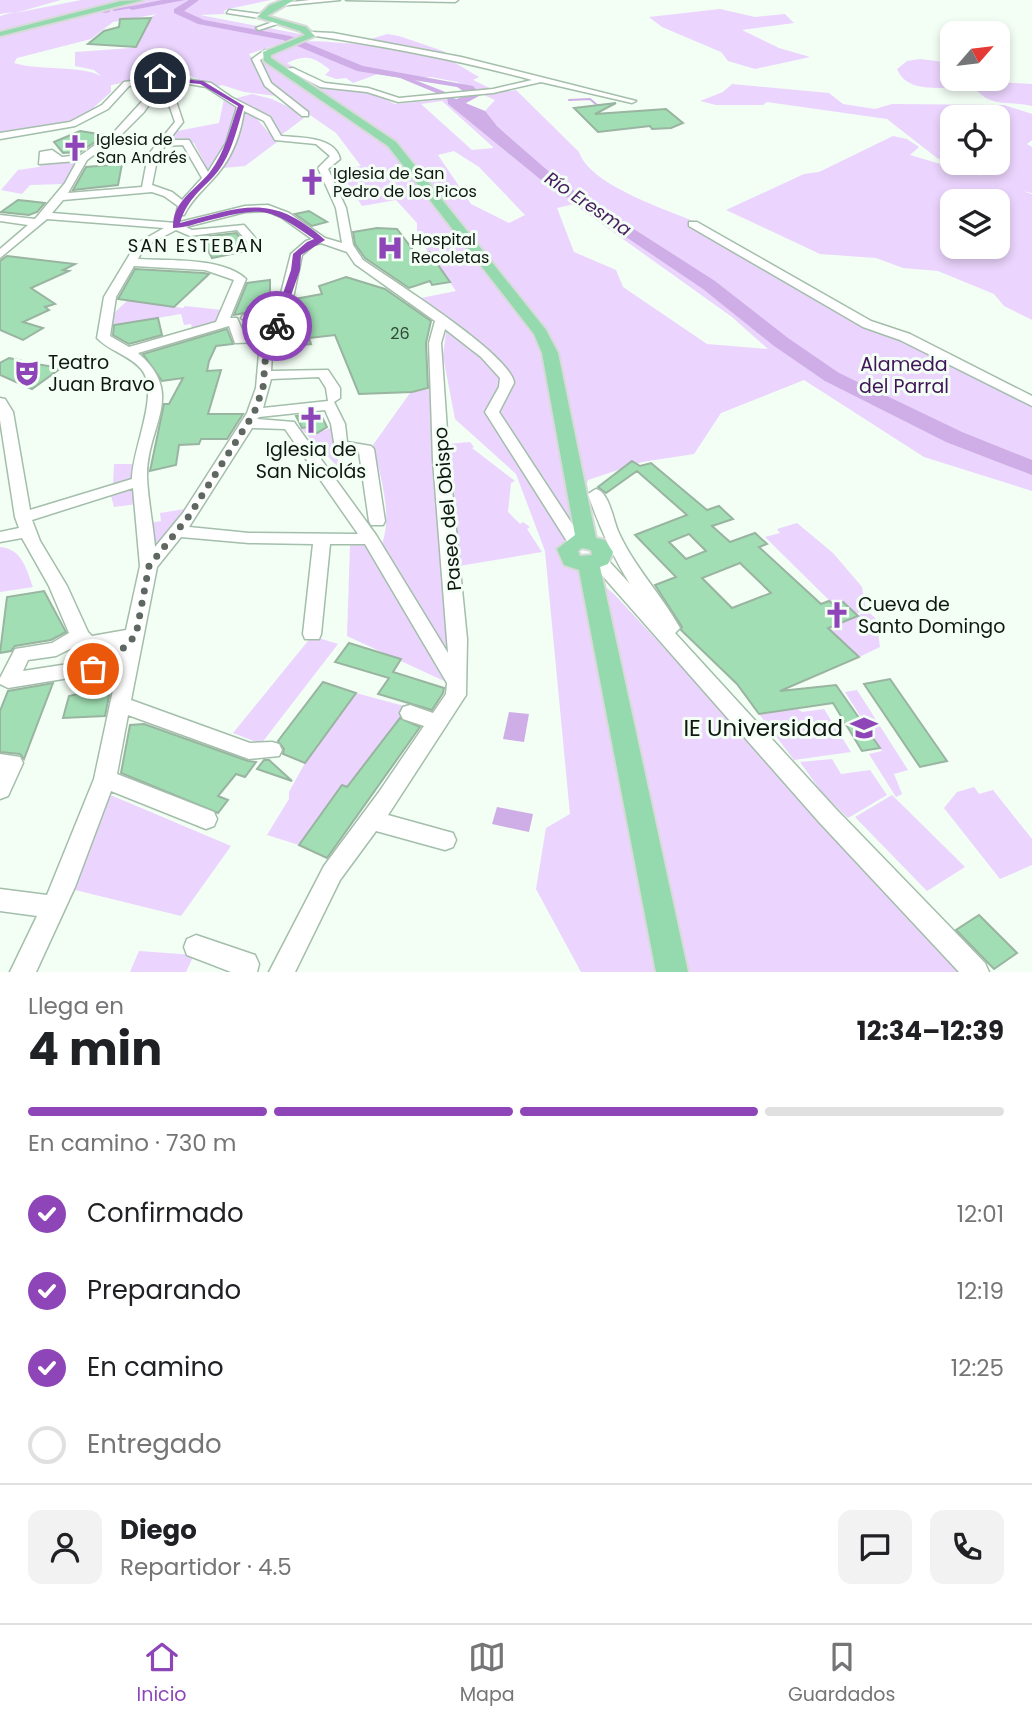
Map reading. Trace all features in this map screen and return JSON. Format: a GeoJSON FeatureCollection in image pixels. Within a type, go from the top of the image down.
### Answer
{"type":"FeatureCollection","features":[{"type":"Feature","properties":{"kind":"main road"},"geometry":{"type":"LineString","coordinates":[[0,34],[37,27],[88,9],[139,0]]}},
{"type":"Feature","properties":{"kind":"main road"},"geometry":{"type":"LineString","coordinates":[[260,16],[284,3]]}},
{"type":"Feature","properties":{"kind":"main road"},"geometry":{"type":"LineString","coordinates":[[260,16],[310,36]]}},
{"type":"Feature","properties":{"kind":"main road"},"geometry":{"type":"LineString","coordinates":[[260,53],[310,36]]}},
{"type":"Feature","properties":{"kind":"main road"},"geometry":{"type":"LineString","coordinates":[[260,53],[392,144],[541,333],[550,353],[672,972]]}},
{"type":"Feature","properties":{"kind":"street"},"geometry":{"type":"LineString","coordinates":[[284,3],[337,0]]}},
{"type":"Feature","properties":{"kind":"street"},"geometry":{"type":"LineString","coordinates":[[349,0],[455,0]]}},
{"type":"Feature","properties":{"kind":"street"},"geometry":{"type":"LineString","coordinates":[[284,3],[299,6]]}},
{"type":"Feature","properties":{"kind":"street"},"geometry":{"type":"LineString","coordinates":[[229,12],[260,16]]}},
{"type":"Feature","properties":{"kind":"street"},"geometry":{"type":"LineString","coordinates":[[259,28],[278,22]]}},
{"type":"Feature","properties":{"kind":"street"},"geometry":{"type":"LineString","coordinates":[[310,36],[333,35],[461,59],[632,101]]}},
{"type":"Feature","properties":{"kind":"street"},"geometry":{"type":"LineString","coordinates":[[260,53],[257,60],[268,84],[305,118]]}},
{"type":"Feature","properties":{"kind":"street"},"geometry":{"type":"LineString","coordinates":[[282,70],[293,70],[323,85],[368,90],[395,100],[496,91],[541,79]]}},
{"type":"Feature","properties":{"kind":"street"},"geometry":{"type":"LineString","coordinates":[[0,136],[79,121],[104,107],[127,85],[201,82],[241,111],[267,119],[278,138],[318,142],[335,155],[335,159],[323,168],[341,208],[349,248],[367,268],[441,321],[506,376],[505,387],[492,412],[588,552],[976,972]]}},
{"type":"Feature","properties":{"kind":"street"},"geometry":{"type":"LineString","coordinates":[[150,188],[153,155],[179,122],[162,83]]}},
{"type":"Feature","properties":{"kind":"street"},"geometry":{"type":"LineString","coordinates":[[0,255],[42,220],[60,197],[85,156],[118,133],[162,83]]}},
{"type":"Feature","properties":{"kind":"street"},"geometry":{"type":"LineString","coordinates":[[23,972],[54,907],[105,779],[149,566],[143,527],[144,502],[140,473],[156,404],[154,383],[148,369],[128,352],[103,338],[110,297],[137,254],[176,226],[182,207],[225,152],[241,111]]}},
{"type":"Feature","properties":{"kind":"street"},"geometry":{"type":"LineString","coordinates":[[282,139],[295,128]]}},
{"type":"Feature","properties":{"kind":"street"},"geometry":{"type":"LineString","coordinates":[[164,143],[186,142],[207,178]]}},
{"type":"Feature","properties":{"kind":"street"},"geometry":{"type":"LineString","coordinates":[[38,153],[52,153],[60,160],[85,156]]}},
{"type":"Feature","properties":{"kind":"street"},"geometry":{"type":"LineString","coordinates":[[60,197],[150,188],[168,194],[182,207]]}},
{"type":"Feature","properties":{"kind":"street"},"geometry":{"type":"LineString","coordinates":[[0,218],[176,226],[239,211],[273,209],[321,240],[349,248]]}},
{"type":"Feature","properties":{"kind":"street"},"geometry":{"type":"LineString","coordinates":[[239,211],[240,227],[252,240],[252,248]]}},
{"type":"Feature","properties":{"kind":"street"},"geometry":{"type":"LineString","coordinates":[[693,224],[867,324],[905,337],[1032,402]]}},
{"type":"Feature","properties":{"kind":"street"},"geometry":{"type":"LineString","coordinates":[[176,226],[190,233],[240,227]]}},
{"type":"Feature","properties":{"kind":"street"},"geometry":{"type":"LineString","coordinates":[[149,566],[189,516],[250,418],[264,376],[267,338],[276,328],[295,270],[297,254],[310,243],[321,240]]}},
{"type":"Feature","properties":{"kind":"street"},"geometry":{"type":"LineString","coordinates":[[137,254],[230,273],[240,279],[227,323]]}},
{"type":"Feature","properties":{"kind":"street"},"geometry":{"type":"LineString","coordinates":[[230,273],[233,256]]}},
{"type":"Feature","properties":{"kind":"street"},"geometry":{"type":"LineString","coordinates":[[247,318],[280,312]]}},
{"type":"Feature","properties":{"kind":"street","name":"Paseo del Obispo"},"geometry":{"type":"LineString","coordinates":[[441,321],[435,343],[441,460],[458,639],[456,690]]}},
{"type":"Feature","properties":{"kind":"street"},"geometry":{"type":"LineString","coordinates":[[128,352],[227,323]]}},
{"type":"Feature","properties":{"kind":"street"},"geometry":{"type":"LineString","coordinates":[[227,323],[240,340],[267,338]]}},
{"type":"Feature","properties":{"kind":"street"},"geometry":{"type":"LineString","coordinates":[[264,376],[323,373],[333,388],[331,402],[338,424],[340,445],[366,449],[377,520]]}},
{"type":"Feature","properties":{"kind":"street"},"geometry":{"type":"LineString","coordinates":[[0,402],[6,412],[8,447],[25,524],[84,640],[126,679]]}},
{"type":"Feature","properties":{"kind":"street"},"geometry":{"type":"LineString","coordinates":[[250,418],[331,402]]}},
{"type":"Feature","properties":{"kind":"street"},"geometry":{"type":"LineString","coordinates":[[195,947],[258,969],[370,820],[438,723],[456,690],[370,539],[289,425],[250,418]]}},
{"type":"Feature","properties":{"kind":"street"},"geometry":{"type":"LineString","coordinates":[[0,537],[25,524],[112,489],[140,473]]}},
{"type":"Feature","properties":{"kind":"street"},"geometry":{"type":"LineString","coordinates":[[596,494],[605,524],[621,560],[673,631],[674,646]]}},
{"type":"Feature","properties":{"kind":"street"},"geometry":{"type":"LineString","coordinates":[[175,531],[250,538],[370,539]]}},
{"type":"Feature","properties":{"kind":"street"},"geometry":{"type":"LineString","coordinates":[[312,634],[322,539]]}},
{"type":"Feature","properties":{"kind":"street"},"geometry":{"type":"LineString","coordinates":[[136,635],[109,663],[93,669],[9,681],[22,654],[56,649],[84,640],[136,635]]}},
{"type":"Feature","properties":{"kind":"street"},"geometry":{"type":"LineString","coordinates":[[121,704],[249,751],[272,750]]}},
{"type":"Feature","properties":{"kind":"street"},"geometry":{"type":"LineString","coordinates":[[410,713],[438,723]]}},
{"type":"Feature","properties":{"kind":"street"},"geometry":{"type":"LineString","coordinates":[[0,763],[12,763],[0,790]]}},
{"type":"Feature","properties":{"kind":"street"},"geometry":{"type":"LineString","coordinates":[[105,779],[206,819]]}},
{"type":"Feature","properties":{"kind":"street"},"geometry":{"type":"LineString","coordinates":[[370,820],[445,840]]}},
{"type":"Feature","properties":{"kind":"street"},"geometry":{"type":"LineString","coordinates":[[0,900],[54,907]]}},
{"type":"Feature","properties":{"kind":"green space","name":"Alameda del Parral"},"geometry":{"type":"Polygon","coordinates":[[[0,0],[61,0],[15,13],[81,0],[271,0],[228,9],[224,11],[225,14],[200,15],[305,35],[249,54],[254,62],[268,59],[279,49],[291,44],[305,41],[364,43],[377,41],[371,39],[387,34],[446,52],[440,54],[479,77],[473,80],[494,90],[479,92],[457,82],[431,77],[407,79],[378,74],[353,83],[346,78],[336,79],[325,75],[330,70],[310,58],[299,58],[287,63],[324,86],[370,92],[395,104],[447,99],[448,104],[541,180],[577,197],[485,115],[485,111],[495,100],[482,94],[516,90],[579,152],[597,175],[612,185],[693,221],[693,224],[872,327],[1032,403],[1032,491],[924,457],[804,380],[721,413],[694,454],[642,462],[588,480],[567,537],[585,569],[615,595],[964,972],[581,972],[536,889],[546,828],[570,814],[545,551],[516,474],[455,419],[443,356],[447,324],[416,299],[456,291],[420,240],[417,240],[417,223],[396,200],[362,206],[339,170],[361,166],[336,133],[284,97],[244,92],[222,85],[214,87],[182,72],[111,85],[111,92],[94,107],[99,108],[75,122],[0,133],[0,16],[14,12],[0,14],[0,0]],[[157,14],[113,22],[91,39],[17,58],[14,63],[83,70],[101,76],[94,70],[75,66],[75,52],[132,48],[149,18],[157,14]],[[442,101],[421,104],[472,150],[493,148],[442,101]],[[454,151],[438,155],[471,204],[509,223],[525,215],[479,167],[454,151]],[[574,204],[557,208],[574,252],[616,270],[623,287],[707,344],[768,349],[732,317],[574,204]]]}},
{"type":"Feature","properties":{"kind":"green space"},"geometry":{"type":"Polygon","coordinates":[[[720,9],[755,17],[785,14],[794,23],[742,30],[779,48],[810,57],[755,69],[728,61],[721,52],[662,27],[649,17],[720,9]]]}},
{"type":"Feature","properties":{"kind":"green space"},"geometry":{"type":"Polygon","coordinates":[[[920,59],[940,62],[940,88],[920,87],[903,78],[897,69],[907,61],[920,59]]]}},
{"type":"Feature","properties":{"kind":"green space"},"geometry":{"type":"Polygon","coordinates":[[[1010,83],[1032,84],[1032,106],[993,101],[976,91],[1010,91],[1010,83]]]}},
{"type":"Feature","properties":{"kind":"green space"},"geometry":{"type":"Polygon","coordinates":[[[732,84],[829,93],[843,104],[875,109],[892,104],[1004,105],[940,105],[940,159],[887,119],[767,102],[763,105],[716,105],[700,101],[723,92],[732,84]]]}},
{"type":"Feature","properties":{"kind":"green space"},"geometry":{"type":"Polygon","coordinates":[[[252,94],[272,99],[303,114],[298,116],[304,118],[280,136],[272,120],[233,99],[252,94]]]}},
{"type":"Feature","properties":{"kind":"green space"},"geometry":{"type":"Polygon","coordinates":[[[224,99],[239,106],[222,154],[209,172],[194,143],[166,145],[177,131],[219,123],[224,99]]]}},
{"type":"Feature","properties":{"kind":"green space"},"geometry":{"type":"Polygon","coordinates":[[[1010,107],[1032,114],[1032,140],[1027,144],[1032,147],[1032,193],[1022,191],[1032,194],[1032,320],[1004,306],[994,294],[938,271],[903,268],[876,258],[820,254],[726,210],[804,174],[819,172],[893,136],[907,139],[919,147],[910,155],[940,164],[940,175],[981,176],[979,175],[1010,175],[1010,107]]]}},
{"type":"Feature","properties":{"kind":"green space"},"geometry":{"type":"Polygon","coordinates":[[[246,111],[257,119],[277,142],[245,166],[223,168],[242,128],[242,114],[246,111]]]}},
{"type":"Feature","properties":{"kind":"green space"},"geometry":{"type":"Polygon","coordinates":[[[78,160],[64,184],[30,185],[22,194],[1,190],[18,170],[39,167],[43,163],[78,160]]]}},
{"type":"Feature","properties":{"kind":"green space"},"geometry":{"type":"Polygon","coordinates":[[[128,300],[183,308],[223,310],[217,323],[192,328],[191,324],[184,325],[181,314],[110,326],[113,314],[128,300]]]}},
{"type":"Feature","properties":{"kind":"green space"},"geometry":{"type":"Polygon","coordinates":[[[430,389],[448,659],[382,544],[386,507],[373,445],[410,393],[430,389]]]}},
{"type":"Feature","properties":{"kind":"green space"},"geometry":{"type":"Polygon","coordinates":[[[308,427],[317,433],[334,427],[339,468],[300,428],[308,427]]]}},
{"type":"Feature","properties":{"kind":"green space"},"geometry":{"type":"Polygon","coordinates":[[[470,442],[474,447],[472,448],[515,481],[511,483],[508,512],[520,524],[523,522],[530,527],[527,529],[542,552],[459,566],[447,444],[470,442]]]}},
{"type":"Feature","properties":{"kind":"green space"},"geometry":{"type":"Polygon","coordinates":[[[114,464],[138,464],[145,503],[114,507],[110,492],[113,486],[114,464]]]}},
{"type":"Feature","properties":{"kind":"green space"},"geometry":{"type":"Polygon","coordinates":[[[191,508],[152,554],[145,524],[161,521],[160,513],[191,508]]]}},
{"type":"Feature","properties":{"kind":"green space"},"geometry":{"type":"Polygon","coordinates":[[[797,523],[833,553],[862,587],[866,609],[856,614],[843,602],[834,605],[765,537],[780,533],[777,529],[797,523]]]}},
{"type":"Feature","properties":{"kind":"green space"},"geometry":{"type":"Polygon","coordinates":[[[359,543],[368,547],[444,681],[347,636],[350,545],[359,543]]]}},
{"type":"Feature","properties":{"kind":"green space"},"geometry":{"type":"Polygon","coordinates":[[[0,547],[13,551],[18,556],[33,587],[0,592],[0,547]]]}},
{"type":"Feature","properties":{"kind":"green space"},"geometry":{"type":"Polygon","coordinates":[[[868,611],[876,619],[880,647],[859,657],[828,628],[868,611]]]}},
{"type":"Feature","properties":{"kind":"green space"},"geometry":{"type":"Polygon","coordinates":[[[312,636],[338,644],[261,744],[233,733],[312,636]]]}},
{"type":"Feature","properties":{"kind":"green space"},"geometry":{"type":"Polygon","coordinates":[[[857,690],[908,770],[894,774],[902,794],[896,797],[869,754],[882,751],[845,692],[857,690]]]}},
{"type":"Feature","properties":{"kind":"green space"},"geometry":{"type":"Polygon","coordinates":[[[356,693],[415,709],[406,718],[401,716],[347,787],[342,785],[299,845],[267,835],[289,799],[289,792],[305,763],[356,693]]]}},
{"type":"Feature","properties":{"kind":"green space"},"geometry":{"type":"Polygon","coordinates":[[[798,709],[802,712],[824,709],[851,752],[794,760],[759,714],[798,709]]]}},
{"type":"Feature","properties":{"kind":"green space"},"geometry":{"type":"Polygon","coordinates":[[[832,759],[841,774],[870,770],[887,795],[848,818],[823,794],[800,762],[832,759]]]}},
{"type":"Feature","properties":{"kind":"green space"},"geometry":{"type":"Polygon","coordinates":[[[974,787],[979,794],[993,790],[1032,839],[1032,865],[1000,879],[944,808],[957,792],[974,787]]]}},
{"type":"Feature","properties":{"kind":"green space"},"geometry":{"type":"Polygon","coordinates":[[[101,791],[231,846],[181,916],[63,887],[101,791]]]}},
{"type":"Feature","properties":{"kind":"green space"},"geometry":{"type":"Polygon","coordinates":[[[892,795],[965,867],[927,891],[855,817],[892,795]]]}},
{"type":"Feature","properties":{"kind":"green space"},"geometry":{"type":"Polygon","coordinates":[[[139,951],[194,955],[186,972],[130,972],[139,951]]]}},
{"type":"Feature","properties":{"kind":"shaded area"},"geometry":{"type":"Polygon","coordinates":[[[451,97],[485,111],[497,126],[579,198],[541,180],[448,104],[447,98],[451,97]]]}},
{"type":"Feature","properties":{"kind":"shaded area"},"geometry":{"type":"Polygon","coordinates":[[[509,712],[529,714],[524,742],[503,739],[509,712]]]}},
{"type":"Feature","properties":{"kind":"shaded area"},"geometry":{"type":"Polygon","coordinates":[[[497,807],[533,814],[529,832],[492,824],[497,807]]]}},
{"type":"Feature","properties":{"kind":"building"},"geometry":{"type":"Polygon","coordinates":[[[151,18],[136,47],[88,44],[104,31],[119,27],[120,19],[151,18]]]}},
{"type":"Feature","properties":{"kind":"building"},"geometry":{"type":"Polygon","coordinates":[[[616,103],[595,114],[666,109],[683,123],[671,128],[652,129],[650,126],[598,132],[574,108],[616,103]]]}},
{"type":"Feature","properties":{"kind":"building"},"geometry":{"type":"Polygon","coordinates":[[[80,131],[105,135],[80,152],[63,153],[54,142],[80,131]]]}},
{"type":"Feature","properties":{"kind":"building"},"geometry":{"type":"Polygon","coordinates":[[[122,164],[118,185],[73,190],[86,167],[122,164]]]}},
{"type":"Feature","properties":{"kind":"building"},"geometry":{"type":"Polygon","coordinates":[[[18,200],[45,203],[37,212],[29,215],[1,212],[18,200]]]}},
{"type":"Feature","properties":{"kind":"building"},"geometry":{"type":"Polygon","coordinates":[[[309,211],[327,222],[312,226],[295,214],[309,211]]]}},
{"type":"Feature","properties":{"kind":"building"},"geometry":{"type":"Polygon","coordinates":[[[377,228],[397,229],[416,254],[429,252],[450,282],[432,285],[430,281],[409,288],[365,258],[355,244],[353,232],[377,228]]]}},
{"type":"Feature","properties":{"kind":"building"},"geometry":{"type":"Polygon","coordinates":[[[236,233],[244,242],[246,251],[212,258],[201,237],[236,233]]]}},
{"type":"Feature","properties":{"kind":"building"},"geometry":{"type":"Polygon","coordinates":[[[7,256],[75,264],[63,270],[69,271],[31,288],[55,304],[45,307],[49,310],[23,322],[43,328],[23,340],[0,330],[0,261],[7,256]]]}},
{"type":"Feature","properties":{"kind":"building"},"geometry":{"type":"Polygon","coordinates":[[[135,269],[209,274],[174,307],[118,299],[135,269]]]}},
{"type":"Feature","properties":{"kind":"building"},"geometry":{"type":"Polygon","coordinates":[[[346,277],[385,289],[431,321],[426,343],[428,388],[412,392],[359,394],[335,335],[309,338],[311,344],[275,347],[276,339],[295,299],[322,294],[319,286],[346,277]]]}},
{"type":"Feature","properties":{"kind":"building"},"geometry":{"type":"Polygon","coordinates":[[[270,280],[270,308],[234,315],[247,283],[270,280]]]}},
{"type":"Feature","properties":{"kind":"building"},"geometry":{"type":"Polygon","coordinates":[[[158,318],[162,335],[129,344],[113,335],[114,325],[158,318]]]}},
{"type":"Feature","properties":{"kind":"building"},"geometry":{"type":"Polygon","coordinates":[[[227,329],[233,344],[216,346],[209,361],[207,371],[221,370],[208,414],[243,414],[227,439],[201,439],[199,444],[179,445],[176,465],[150,471],[164,404],[169,404],[183,378],[162,381],[143,354],[227,329]]]}},
{"type":"Feature","properties":{"kind":"building","name":"Teatro Juan Bravo"},"geometry":{"type":"Polygon","coordinates":[[[9,358],[61,368],[32,389],[0,375],[0,363],[9,358]]]}},
{"type":"Feature","properties":{"kind":"building","name":"Iglesia de San Nicolás"},"geometry":{"type":"Polygon","coordinates":[[[320,413],[327,427],[317,433],[308,427],[302,428],[296,416],[320,413]]]}},
{"type":"Feature","properties":{"kind":"building"},"geometry":{"type":"Polygon","coordinates":[[[632,461],[640,466],[651,463],[707,510],[719,506],[733,519],[712,526],[730,542],[755,533],[767,544],[759,547],[821,604],[829,601],[834,605],[843,602],[858,616],[828,628],[859,657],[780,691],[836,685],[880,748],[862,751],[833,703],[759,714],[737,684],[681,630],[682,627],[655,585],[676,577],[635,535],[687,515],[637,471],[606,493],[598,487],[632,461]],[[689,534],[669,542],[686,559],[706,551],[689,534]],[[740,563],[702,578],[732,608],[771,593],[740,563]]]}},
{"type":"Feature","properties":{"kind":"building"},"geometry":{"type":"Polygon","coordinates":[[[44,591],[66,632],[51,640],[15,646],[11,651],[0,653],[7,597],[44,591]]]}},
{"type":"Feature","properties":{"kind":"building"},"geometry":{"type":"Polygon","coordinates":[[[349,643],[401,659],[393,672],[444,688],[432,710],[378,694],[389,678],[335,662],[349,643]]]}},
{"type":"Feature","properties":{"kind":"building"},"geometry":{"type":"Polygon","coordinates":[[[890,679],[947,761],[920,767],[864,684],[890,679]]]}},
{"type":"Feature","properties":{"kind":"building"},"geometry":{"type":"Polygon","coordinates":[[[323,682],[356,693],[305,763],[283,754],[284,749],[278,741],[323,682]]]}},
{"type":"Feature","properties":{"kind":"building"},"geometry":{"type":"Polygon","coordinates":[[[53,683],[24,759],[20,754],[0,752],[0,711],[8,691],[53,683]]]}},
{"type":"Feature","properties":{"kind":"building"},"geometry":{"type":"Polygon","coordinates":[[[111,686],[105,716],[63,718],[69,696],[111,686]]]}},
{"type":"Feature","properties":{"kind":"building"},"geometry":{"type":"Polygon","coordinates":[[[400,718],[420,727],[327,858],[299,845],[342,785],[347,787],[400,718]]]}},
{"type":"Feature","properties":{"kind":"building"},"geometry":{"type":"Polygon","coordinates":[[[144,724],[256,762],[245,777],[236,774],[218,796],[228,800],[218,813],[121,773],[130,725],[144,724]]]}},
{"type":"Feature","properties":{"kind":"building"},"geometry":{"type":"Polygon","coordinates":[[[264,760],[269,760],[292,781],[257,769],[264,760]]]}},
{"type":"Feature","properties":{"kind":"building"},"geometry":{"type":"Polygon","coordinates":[[[979,915],[1017,953],[994,969],[956,930],[979,915]]]}},
{"type":"Feature","properties":{"kind":"waterway"},"geometry":{"type":"LineString","coordinates":[[132,7],[181,0]]}},
{"type":"Feature","properties":{"kind":"waterway","name":"Río Eresma"},"geometry":{"type":"LineString","coordinates":[[195,0],[177,11],[201,22],[286,38],[361,69],[459,84],[469,88],[475,95],[456,103],[476,118]]}},
{"type":"Feature","properties":{"kind":"waterway"},"geometry":{"type":"LineString","coordinates":[[114,10],[132,7]]}},
{"type":"Feature","properties":{"kind":"waterway"},"geometry":{"type":"LineString","coordinates":[[104,12],[109,11]]}},
{"type":"Feature","properties":{"kind":"waterway"},"geometry":{"type":"LineString","coordinates":[[395,74],[444,93]]}},
{"type":"Feature","properties":{"kind":"waterway"},"geometry":{"type":"LineString","coordinates":[[569,100],[590,99],[597,105]]}},
{"type":"Feature","properties":{"kind":"waterway","name":"Río Eresma"},"geometry":{"type":"LineString","coordinates":[[554,182],[709,285],[781,342],[832,377],[954,437],[1032,468]]}},
{"type":"Feature","properties":{"kind":"way so far"},"geometry":{"type":"LineString","coordinates":[[93,669],[109,663],[136,635],[149,566],[189,516],[254,413],[263,388],[267,338],[277,326]]}},
{"type":"Feature","properties":{"kind":"place","name":"Iglesia de San Andrés"},"geometry":{"type":"Point","coordinates":[75,148]}},
{"type":"Feature","properties":{"kind":"place","name":"Iglesia de San Pedro de los Picos"},"geometry":{"type":"Point","coordinates":[312,182]}},
{"type":"Feature","properties":{"kind":"place","name":"Hospital Recoletas"},"geometry":{"type":"Point","coordinates":[390,248]}},
{"type":"Feature","properties":{"kind":"place","name":"Teatro Juan Bravo"},"geometry":{"type":"Point","coordinates":[27,373]}},
{"type":"Feature","properties":{"kind":"place","name":"Iglesia de San Nicolás"},"geometry":{"type":"Point","coordinates":[311,420]}},
{"type":"Feature","properties":{"kind":"place","name":"Cueva de Santo Domingo"},"geometry":{"type":"Point","coordinates":[837,615]}},
{"type":"Feature","properties":{"kind":"place","name":"IE Universidad"},"geometry":{"type":"Point","coordinates":[864,728]}},
{"type":"Feature","properties":{"kind":"district","name":"SAN ESTEBAN"},"geometry":{"type":"Point","coordinates":[196,246]}},
{"type":"Feature","properties":{"kind":"route"},"geometry":{"type":"LineString","coordinates":[[160,78],[201,82],[241,106],[225,152],[212,175],[201,182],[181,205],[176,226],[244,209],[268,208],[285,215],[321,240],[310,243],[297,254],[295,270],[277,326]]}}]}
